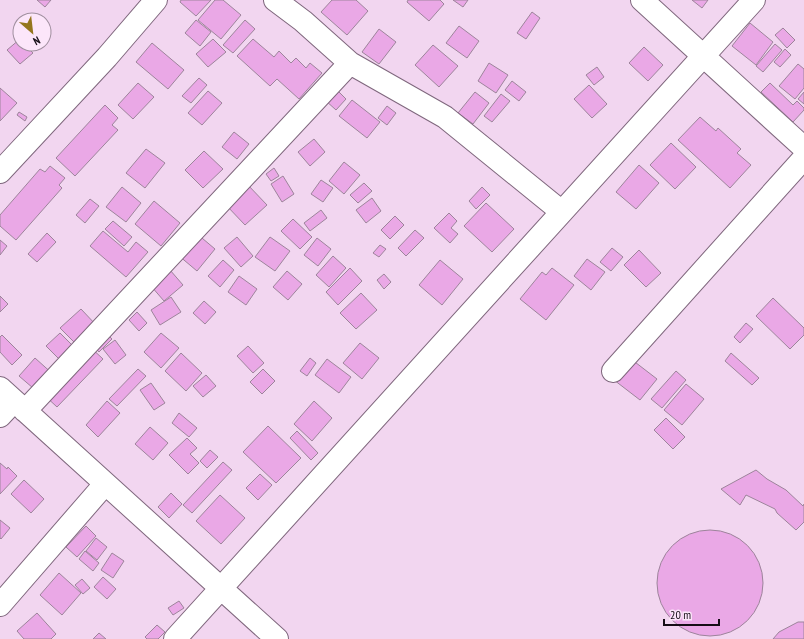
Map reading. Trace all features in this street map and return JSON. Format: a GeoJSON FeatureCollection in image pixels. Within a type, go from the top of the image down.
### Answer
{"type":"FeatureCollection","features":[{"type":"Feature","properties":{"kind":"street"},"geometry":{"type":"LineString","coordinates":[[0,172],[107,57],[156,0]]}},
{"type":"Feature","properties":{"kind":"street"},"geometry":{"type":"LineString","coordinates":[[275,0],[303,21],[350,63],[445,117],[562,212]]}},
{"type":"Feature","properties":{"kind":"street"},"geometry":{"type":"LineString","coordinates":[[642,0],[804,148]]}},
{"type":"Feature","properties":{"kind":"street"},"geometry":{"type":"LineString","coordinates":[[175,639],[754,0]]}},
{"type":"Feature","properties":{"kind":"street"},"geometry":{"type":"LineString","coordinates":[[276,639],[105,484],[10,404],[350,63]]}},
{"type":"Feature","properties":{"kind":"street"},"geometry":{"type":"LineString","coordinates":[[613,371],[804,158]]}},
{"type":"Feature","properties":{"kind":"street"},"geometry":{"type":"LineString","coordinates":[[0,605],[105,484]]}},
{"type":"Feature","properties":{"kind":"building"},"geometry":{"type":"Polygon","coordinates":[[[37,0],[51,0],[45,7],[37,0]]]}},
{"type":"Feature","properties":{"kind":"building"},"geometry":{"type":"Polygon","coordinates":[[[181,0],[211,0],[196,16],[180,2],[181,0]]]}},
{"type":"Feature","properties":{"kind":"building"},"geometry":{"type":"Polygon","coordinates":[[[215,0],[223,0],[241,15],[221,39],[198,20],[215,0]]]}},
{"type":"Feature","properties":{"kind":"building"},"geometry":{"type":"Polygon","coordinates":[[[332,0],[356,0],[368,11],[347,35],[321,12],[332,0]]]}},
{"type":"Feature","properties":{"kind":"building"},"geometry":{"type":"Polygon","coordinates":[[[408,0],[440,0],[444,4],[429,21],[407,2],[408,0]]]}},
{"type":"Feature","properties":{"kind":"building"},"geometry":{"type":"Polygon","coordinates":[[[453,0],[468,0],[463,7],[453,0]]]}},
{"type":"Feature","properties":{"kind":"building"},"geometry":{"type":"Polygon","coordinates":[[[692,0],[708,0],[702,8],[692,0]]]}},
{"type":"Feature","properties":{"kind":"building"},"geometry":{"type":"Polygon","coordinates":[[[532,12],[540,18],[526,39],[517,33],[532,12]]]}},
{"type":"Feature","properties":{"kind":"building"},"geometry":{"type":"Polygon","coordinates":[[[196,20],[211,32],[200,46],[185,33],[196,20]]]}},
{"type":"Feature","properties":{"kind":"building"},"geometry":{"type":"Polygon","coordinates":[[[245,20],[255,29],[233,53],[223,45],[245,20]]]}},
{"type":"Feature","properties":{"kind":"building"},"geometry":{"type":"Polygon","coordinates":[[[750,23],[773,42],[756,65],[732,46],[750,23]]]}},
{"type":"Feature","properties":{"kind":"building"},"geometry":{"type":"Polygon","coordinates":[[[459,26],[479,41],[467,58],[446,43],[459,26]]]}},
{"type":"Feature","properties":{"kind":"building"},"geometry":{"type":"Polygon","coordinates":[[[783,28],[795,40],[787,48],[775,35],[783,28]]]}},
{"type":"Feature","properties":{"kind":"building"},"geometry":{"type":"Polygon","coordinates":[[[379,29],[396,42],[379,64],[362,52],[379,29]]]}},
{"type":"Feature","properties":{"kind":"building"},"geometry":{"type":"Polygon","coordinates":[[[213,39],[226,52],[208,67],[196,54],[213,39]]]}},
{"type":"Feature","properties":{"kind":"building"},"geometry":{"type":"Polygon","coordinates":[[[253,39],[274,57],[279,51],[291,63],[296,58],[306,68],[310,63],[322,73],[299,99],[277,79],[270,86],[237,56],[253,39]]]}},
{"type":"Feature","properties":{"kind":"building"},"geometry":{"type":"Polygon","coordinates":[[[152,43],[184,70],[168,89],[136,62],[152,43]]]}},
{"type":"Feature","properties":{"kind":"building"},"geometry":{"type":"Polygon","coordinates":[[[775,44],[782,50],[763,72],[756,66],[775,44]]]}},
{"type":"Feature","properties":{"kind":"building"},"geometry":{"type":"Polygon","coordinates":[[[433,45],[458,66],[439,87],[415,65],[433,45]]]}},
{"type":"Feature","properties":{"kind":"building"},"geometry":{"type":"Polygon","coordinates":[[[12,46],[12,52],[33,53],[20,64],[7,50],[12,46]]]}},
{"type":"Feature","properties":{"kind":"building"},"geometry":{"type":"Polygon","coordinates":[[[644,47],[663,65],[648,81],[629,63],[644,47]]]}},
{"type":"Feature","properties":{"kind":"building"},"geometry":{"type":"Polygon","coordinates":[[[785,49],[791,55],[780,67],[774,62],[785,49]]]}},
{"type":"Feature","properties":{"kind":"building"},"geometry":{"type":"Polygon","coordinates":[[[489,63],[508,75],[496,93],[478,81],[489,63]]]}},
{"type":"Feature","properties":{"kind":"building"},"geometry":{"type":"Polygon","coordinates":[[[798,64],[804,69],[804,88],[795,99],[779,86],[798,64]]]}},
{"type":"Feature","properties":{"kind":"building"},"geometry":{"type":"Polygon","coordinates":[[[597,67],[604,77],[594,85],[586,75],[597,67]]]}},
{"type":"Feature","properties":{"kind":"building"},"geometry":{"type":"Polygon","coordinates":[[[199,78],[207,85],[191,103],[182,96],[199,78]]]}},
{"type":"Feature","properties":{"kind":"building"},"geometry":{"type":"Polygon","coordinates":[[[512,81],[526,92],[519,101],[505,90],[512,81]]]}},
{"type":"Feature","properties":{"kind":"building"},"geometry":{"type":"Polygon","coordinates":[[[138,83],[154,97],[133,119],[118,105],[138,83]]]}},
{"type":"Feature","properties":{"kind":"building"},"geometry":{"type":"Polygon","coordinates":[[[770,83],[793,105],[797,101],[804,108],[804,110],[793,122],[761,92],[770,83]]]}},
{"type":"Feature","properties":{"kind":"building"},"geometry":{"type":"Polygon","coordinates":[[[589,85],[607,104],[592,118],[574,99],[589,85]]]}},
{"type":"Feature","properties":{"kind":"building"},"geometry":{"type":"Polygon","coordinates":[[[0,88],[17,103],[0,121],[0,88]]]}},
{"type":"Feature","properties":{"kind":"building"},"geometry":{"type":"Polygon","coordinates":[[[336,89],[346,99],[336,110],[325,100],[336,89]]]}},
{"type":"Feature","properties":{"kind":"building"},"geometry":{"type":"Polygon","coordinates":[[[208,91],[222,103],[202,125],[188,113],[208,91]]]}},
{"type":"Feature","properties":{"kind":"building"},"geometry":{"type":"Polygon","coordinates":[[[475,92],[489,103],[473,124],[458,113],[475,92]]]}},
{"type":"Feature","properties":{"kind":"building"},"geometry":{"type":"Polygon","coordinates":[[[804,92],[804,104],[798,99],[804,92]]]}},
{"type":"Feature","properties":{"kind":"building"},"geometry":{"type":"Polygon","coordinates":[[[501,94],[510,101],[492,122],[484,116],[501,94]]]}},
{"type":"Feature","properties":{"kind":"building"},"geometry":{"type":"Polygon","coordinates":[[[352,100],[380,122],[367,138],[339,116],[352,100]]]}},
{"type":"Feature","properties":{"kind":"building"},"geometry":{"type":"Polygon","coordinates":[[[105,105],[118,118],[112,125],[118,130],[75,176],[56,158],[105,105]]]}},
{"type":"Feature","properties":{"kind":"building"},"geometry":{"type":"Polygon","coordinates":[[[387,106],[396,113],[387,125],[378,118],[387,106]]]}},
{"type":"Feature","properties":{"kind":"building"},"geometry":{"type":"Polygon","coordinates":[[[19,112],[27,117],[25,121],[17,115],[19,112]]]}},
{"type":"Feature","properties":{"kind":"building"},"geometry":{"type":"Polygon","coordinates":[[[700,117],[716,131],[718,128],[741,149],[737,153],[751,165],[730,188],[678,140],[700,117]]]}},
{"type":"Feature","properties":{"kind":"building"},"geometry":{"type":"Polygon","coordinates":[[[234,132],[249,144],[237,159],[222,147],[234,132]]]}},
{"type":"Feature","properties":{"kind":"building"},"geometry":{"type":"Polygon","coordinates":[[[314,139],[325,152],[310,166],[298,152],[314,139]]]}},
{"type":"Feature","properties":{"kind":"building"},"geometry":{"type":"Polygon","coordinates":[[[671,143],[696,167],[675,189],[650,165],[671,143]]]}},
{"type":"Feature","properties":{"kind":"building"},"geometry":{"type":"Polygon","coordinates":[[[146,149],[165,163],[145,188],[126,173],[146,149]]]}},
{"type":"Feature","properties":{"kind":"building"},"geometry":{"type":"Polygon","coordinates":[[[204,151],[223,169],[203,188],[185,170],[204,151]]]}},
{"type":"Feature","properties":{"kind":"building"},"geometry":{"type":"Polygon","coordinates":[[[344,162],[360,175],[344,194],[329,181],[344,162]]]}},
{"type":"Feature","properties":{"kind":"building"},"geometry":{"type":"Polygon","coordinates":[[[639,165],[659,183],[636,209],[616,192],[639,165]]]}},
{"type":"Feature","properties":{"kind":"building"},"geometry":{"type":"Polygon","coordinates":[[[50,166],[65,178],[59,185],[62,188],[16,240],[0,226],[0,215],[40,169],[45,172],[50,166]]]}},
{"type":"Feature","properties":{"kind":"building"},"geometry":{"type":"Polygon","coordinates":[[[274,168],[279,176],[271,181],[266,174],[274,168]]]}},
{"type":"Feature","properties":{"kind":"building"},"geometry":{"type":"Polygon","coordinates":[[[283,176],[294,194],[282,202],[271,184],[283,176]]]}},
{"type":"Feature","properties":{"kind":"building"},"geometry":{"type":"Polygon","coordinates":[[[321,180],[333,188],[323,202],[311,194],[321,180]]]}},
{"type":"Feature","properties":{"kind":"building"},"geometry":{"type":"Polygon","coordinates":[[[364,183],[372,191],[358,203],[350,195],[364,183]]]}},
{"type":"Feature","properties":{"kind":"building"},"geometry":{"type":"Polygon","coordinates":[[[247,184],[267,205],[245,225],[226,205],[247,184]]]}},
{"type":"Feature","properties":{"kind":"building"},"geometry":{"type":"Polygon","coordinates":[[[122,187],[141,203],[126,222],[106,207],[122,187]]]}},
{"type":"Feature","properties":{"kind":"building"},"geometry":{"type":"Polygon","coordinates":[[[482,187],[490,195],[476,209],[469,201],[482,187]]]}},
{"type":"Feature","properties":{"kind":"building"},"geometry":{"type":"Polygon","coordinates":[[[372,198],[381,211],[366,223],[356,210],[372,198]]]}},
{"type":"Feature","properties":{"kind":"building"},"geometry":{"type":"Polygon","coordinates":[[[90,199],[99,206],[85,223],[76,215],[90,199]]]}},
{"type":"Feature","properties":{"kind":"building"},"geometry":{"type":"Polygon","coordinates":[[[154,201],[180,223],[161,246],[135,224],[154,201]]]}},
{"type":"Feature","properties":{"kind":"building"},"geometry":{"type":"Polygon","coordinates":[[[486,203],[514,229],[492,252],[464,226],[486,203]]]}},
{"type":"Feature","properties":{"kind":"building"},"geometry":{"type":"Polygon","coordinates":[[[321,210],[327,218],[310,231],[304,223],[321,210]]]}},
{"type":"Feature","properties":{"kind":"building"},"geometry":{"type":"Polygon","coordinates":[[[449,213],[457,221],[451,228],[458,234],[450,243],[434,228],[449,213]]]}},
{"type":"Feature","properties":{"kind":"building"},"geometry":{"type":"Polygon","coordinates":[[[395,216],[404,225],[390,239],[381,230],[395,216]]]}},
{"type":"Feature","properties":{"kind":"building"},"geometry":{"type":"Polygon","coordinates":[[[293,219],[312,237],[300,249],[281,231],[293,219]]]}},
{"type":"Feature","properties":{"kind":"building"},"geometry":{"type":"Polygon","coordinates":[[[113,221],[132,237],[124,246],[105,229],[113,221]]]}},
{"type":"Feature","properties":{"kind":"building"},"geometry":{"type":"Polygon","coordinates":[[[415,230],[424,238],[406,256],[398,248],[415,230]]]}},
{"type":"Feature","properties":{"kind":"building"},"geometry":{"type":"Polygon","coordinates":[[[103,231],[128,252],[136,242],[148,252],[126,277],[90,246],[103,231]]]}},
{"type":"Feature","properties":{"kind":"building"},"geometry":{"type":"Polygon","coordinates":[[[47,233],[56,242],[37,262],[28,254],[47,233]]]}},
{"type":"Feature","properties":{"kind":"building"},"geometry":{"type":"Polygon","coordinates":[[[196,233],[215,249],[197,271],[178,255],[196,233]]]}},
{"type":"Feature","properties":{"kind":"building"},"geometry":{"type":"Polygon","coordinates":[[[237,237],[253,256],[241,267],[224,248],[237,237]]]}},
{"type":"Feature","properties":{"kind":"building"},"geometry":{"type":"Polygon","coordinates":[[[270,237],[290,251],[275,271],[255,257],[270,237]]]}},
{"type":"Feature","properties":{"kind":"building"},"geometry":{"type":"Polygon","coordinates":[[[317,238],[331,249],[318,266],[304,255],[317,238]]]}},
{"type":"Feature","properties":{"kind":"building"},"geometry":{"type":"Polygon","coordinates":[[[0,240],[7,246],[0,255],[0,240]]]}},
{"type":"Feature","properties":{"kind":"building"},"geometry":{"type":"Polygon","coordinates":[[[380,245],[386,249],[379,257],[373,253],[380,245]]]}},
{"type":"Feature","properties":{"kind":"building"},"geometry":{"type":"Polygon","coordinates":[[[612,248],[623,257],[611,271],[600,262],[612,248]]]}},
{"type":"Feature","properties":{"kind":"building"},"geometry":{"type":"Polygon","coordinates":[[[639,250],[661,273],[646,287],[624,265],[639,250]]]}},
{"type":"Feature","properties":{"kind":"building"},"geometry":{"type":"Polygon","coordinates":[[[333,256],[346,268],[329,287],[316,275],[333,256]]]}},
{"type":"Feature","properties":{"kind":"building"},"geometry":{"type":"Polygon","coordinates":[[[587,259],[605,272],[591,290],[574,276],[587,259]]]}},
{"type":"Feature","properties":{"kind":"building"},"geometry":{"type":"Polygon","coordinates":[[[223,260],[234,270],[220,287],[208,276],[223,260]]]}},
{"type":"Feature","properties":{"kind":"building"},"geometry":{"type":"Polygon","coordinates":[[[440,260],[463,279],[442,305],[419,285],[440,260]]]}},
{"type":"Feature","properties":{"kind":"building"},"geometry":{"type":"Polygon","coordinates":[[[350,268],[362,281],[338,305],[326,292],[350,268]]]}},
{"type":"Feature","properties":{"kind":"building"},"geometry":{"type":"Polygon","coordinates":[[[552,268],[574,285],[546,320],[520,299],[542,272],[546,275],[552,268]]]}},
{"type":"Feature","properties":{"kind":"building"},"geometry":{"type":"Polygon","coordinates":[[[170,270],[183,285],[164,301],[151,286],[170,270]]]}},
{"type":"Feature","properties":{"kind":"building"},"geometry":{"type":"Polygon","coordinates":[[[287,271],[302,284],[288,300],[273,287],[287,271]]]}},
{"type":"Feature","properties":{"kind":"building"},"geometry":{"type":"Polygon","coordinates":[[[384,274],[391,282],[384,289],[377,280],[384,274]]]}},
{"type":"Feature","properties":{"kind":"building"},"geometry":{"type":"Polygon","coordinates":[[[239,276],[257,289],[246,305],[228,292],[239,276]]]}},
{"type":"Feature","properties":{"kind":"building"},"geometry":{"type":"Polygon","coordinates":[[[361,293],[377,310],[356,329],[340,313],[361,293]]]}},
{"type":"Feature","properties":{"kind":"building"},"geometry":{"type":"Polygon","coordinates":[[[0,296],[8,304],[0,312],[0,296]]]}},
{"type":"Feature","properties":{"kind":"building"},"geometry":{"type":"Polygon","coordinates":[[[171,297],[181,312],[160,325],[151,310],[171,297]]]}},
{"type":"Feature","properties":{"kind":"building"},"geometry":{"type":"Polygon","coordinates":[[[773,298],[804,328],[804,335],[790,349],[756,316],[773,298]]]}},
{"type":"Feature","properties":{"kind":"building"},"geometry":{"type":"Polygon","coordinates":[[[204,301],[216,312],[205,324],[193,313],[204,301]]]}},
{"type":"Feature","properties":{"kind":"building"},"geometry":{"type":"Polygon","coordinates":[[[81,309],[97,326],[77,345],[60,328],[81,309]]]}},
{"type":"Feature","properties":{"kind":"building"},"geometry":{"type":"Polygon","coordinates":[[[137,312],[147,323],[139,331],[129,320],[137,312]]]}},
{"type":"Feature","properties":{"kind":"building"},"geometry":{"type":"Polygon","coordinates":[[[746,323],[753,329],[740,343],[734,337],[746,323]]]}},
{"type":"Feature","properties":{"kind":"building"},"geometry":{"type":"Polygon","coordinates":[[[103,330],[112,339],[99,352],[91,343],[103,330]]]}},
{"type":"Feature","properties":{"kind":"building"},"geometry":{"type":"Polygon","coordinates":[[[60,333],[73,346],[65,365],[46,346],[60,333]]]}},
{"type":"Feature","properties":{"kind":"building"},"geometry":{"type":"Polygon","coordinates":[[[161,333],[179,348],[161,368],[144,352],[161,333]]]}},
{"type":"Feature","properties":{"kind":"building"},"geometry":{"type":"Polygon","coordinates":[[[2,335],[22,355],[12,365],[0,352],[0,337],[2,335]]]}},
{"type":"Feature","properties":{"kind":"building"},"geometry":{"type":"Polygon","coordinates":[[[115,340],[126,355],[115,364],[103,349],[115,340]]]}},
{"type":"Feature","properties":{"kind":"building"},"geometry":{"type":"Polygon","coordinates":[[[360,343],[379,358],[362,379],[343,363],[360,343]]]}},
{"type":"Feature","properties":{"kind":"building"},"geometry":{"type":"Polygon","coordinates":[[[89,346],[103,359],[57,407],[43,394],[89,346]]]}},
{"type":"Feature","properties":{"kind":"building"},"geometry":{"type":"Polygon","coordinates":[[[248,346],[264,363],[253,373],[237,356],[248,346]]]}},
{"type":"Feature","properties":{"kind":"building"},"geometry":{"type":"Polygon","coordinates":[[[181,353],[202,373],[186,391],[165,371],[181,353]]]}},
{"type":"Feature","properties":{"kind":"building"},"geometry":{"type":"Polygon","coordinates":[[[731,353],[759,378],[752,385],[725,361],[731,353]]]}},
{"type":"Feature","properties":{"kind":"building"},"geometry":{"type":"Polygon","coordinates":[[[35,358],[55,376],[40,394],[19,376],[35,358]]]}},
{"type":"Feature","properties":{"kind":"building"},"geometry":{"type":"Polygon","coordinates":[[[310,358],[316,363],[307,376],[300,371],[310,358]]]}},
{"type":"Feature","properties":{"kind":"building"},"geometry":{"type":"Polygon","coordinates":[[[327,359],[351,377],[339,393],[315,375],[327,359]]]}},
{"type":"Feature","properties":{"kind":"building"},"geometry":{"type":"Polygon","coordinates":[[[631,359],[657,379],[640,400],[614,380],[631,359]]]}},
{"type":"Feature","properties":{"kind":"building"},"geometry":{"type":"Polygon","coordinates":[[[138,369],[146,376],[117,406],[109,399],[138,369]]]}},
{"type":"Feature","properties":{"kind":"building"},"geometry":{"type":"Polygon","coordinates":[[[263,369],[275,381],[262,394],[250,382],[263,369]]]}},
{"type":"Feature","properties":{"kind":"building"},"geometry":{"type":"Polygon","coordinates":[[[676,371],[686,380],[662,408],[651,399],[676,371]]]}},
{"type":"Feature","properties":{"kind":"building"},"geometry":{"type":"Polygon","coordinates":[[[206,375],[216,386],[203,397],[193,386],[206,375]]]}},
{"type":"Feature","properties":{"kind":"building"},"geometry":{"type":"Polygon","coordinates":[[[151,383],[165,403],[154,410],[140,390],[151,383]]]}},
{"type":"Feature","properties":{"kind":"building"},"geometry":{"type":"Polygon","coordinates":[[[686,384],[704,399],[682,425],[664,410],[686,384]]]}},
{"type":"Feature","properties":{"kind":"building"},"geometry":{"type":"Polygon","coordinates":[[[107,401],[120,413],[98,437],[86,425],[107,401]]]}},
{"type":"Feature","properties":{"kind":"building"},"geometry":{"type":"Polygon","coordinates":[[[314,401],[332,418],[312,441],[294,424],[314,401]]]}},
{"type":"Feature","properties":{"kind":"building"},"geometry":{"type":"Polygon","coordinates":[[[179,413],[197,428],[189,437],[172,423],[179,413]]]}},
{"type":"Feature","properties":{"kind":"building"},"geometry":{"type":"Polygon","coordinates":[[[666,418],[685,437],[673,449],[654,430],[666,418]]]}},
{"type":"Feature","properties":{"kind":"building"},"geometry":{"type":"Polygon","coordinates":[[[268,426],[301,458],[276,483],[243,452],[268,426]]]}},
{"type":"Feature","properties":{"kind":"building"},"geometry":{"type":"Polygon","coordinates":[[[150,427],[168,443],[153,460],[135,444],[150,427]]]}},
{"type":"Feature","properties":{"kind":"building"},"geometry":{"type":"Polygon","coordinates":[[[297,431],[318,453],[311,460],[290,438],[297,431]]]}},
{"type":"Feature","properties":{"kind":"building"},"geometry":{"type":"Polygon","coordinates":[[[187,438],[197,448],[190,454],[199,463],[188,474],[169,455],[187,438]]]}},
{"type":"Feature","properties":{"kind":"building"},"geometry":{"type":"Polygon","coordinates":[[[210,450],[218,457],[207,468],[200,461],[210,450]]]}},
{"type":"Feature","properties":{"kind":"building"},"geometry":{"type":"Polygon","coordinates":[[[223,462],[232,470],[192,513],[183,505],[223,462]]]}},
{"type":"Feature","properties":{"kind":"building"},"geometry":{"type":"Polygon","coordinates":[[[0,463],[7,469],[8,467],[17,476],[0,494],[0,463]]]}},
{"type":"Feature","properties":{"kind":"building"},"geometry":{"type":"Polygon","coordinates":[[[756,470],[767,479],[786,490],[803,506],[804,504],[804,522],[796,530],[777,513],[775,509],[746,495],[740,505],[721,489],[756,470]]]}},
{"type":"Feature","properties":{"kind":"building"},"geometry":{"type":"Polygon","coordinates":[[[260,474],[272,485],[258,500],[246,488],[260,474]]]}},
{"type":"Feature","properties":{"kind":"building"},"geometry":{"type":"Polygon","coordinates":[[[24,480],[44,499],[31,513],[11,494],[24,480]]]}},
{"type":"Feature","properties":{"kind":"building"},"geometry":{"type":"Polygon","coordinates":[[[171,493],[182,504],[169,518],[158,507],[171,493]]]}},
{"type":"Feature","properties":{"kind":"building"},"geometry":{"type":"Polygon","coordinates":[[[220,495],[245,518],[221,544],[196,521],[220,495]]]}},
{"type":"Feature","properties":{"kind":"building"},"geometry":{"type":"Polygon","coordinates":[[[0,520],[10,528],[1,539],[0,538],[0,520]]]}},
{"type":"Feature","properties":{"kind":"building"},"geometry":{"type":"Polygon","coordinates":[[[86,526],[96,536],[77,557],[66,547],[86,526]]]}},
{"type":"Feature","properties":{"kind":"building"},"geometry":{"type":"Polygon","coordinates":[[[710,530],[730,534],[748,545],[759,563],[763,583],[759,603],[748,621],[730,632],[710,636],[690,632],[672,621],[661,603],[657,583],[661,563],[672,545],[690,534],[710,530]]]}},
{"type":"Feature","properties":{"kind":"building"},"geometry":{"type":"Polygon","coordinates":[[[96,538],[107,547],[97,560],[86,551],[96,538]]]}},
{"type":"Feature","properties":{"kind":"building"},"geometry":{"type":"Polygon","coordinates":[[[85,551],[99,563],[93,571],[79,559],[85,551]]]}},
{"type":"Feature","properties":{"kind":"building"},"geometry":{"type":"Polygon","coordinates":[[[112,553],[124,561],[113,578],[101,570],[112,553]]]}},
{"type":"Feature","properties":{"kind":"building"},"geometry":{"type":"Polygon","coordinates":[[[59,573],[81,593],[62,615],[40,595],[59,573]]]}},
{"type":"Feature","properties":{"kind":"building"},"geometry":{"type":"Polygon","coordinates":[[[103,577],[116,589],[107,599],[94,587],[103,577]]]}},
{"type":"Feature","properties":{"kind":"building"},"geometry":{"type":"Polygon","coordinates":[[[82,579],[90,588],[83,594],[75,585],[82,579]]]}},
{"type":"Feature","properties":{"kind":"building"},"geometry":{"type":"Polygon","coordinates":[[[179,601],[184,608],[173,615],[168,608],[179,601]]]}},
{"type":"Feature","properties":{"kind":"building"},"geometry":{"type":"Polygon","coordinates":[[[37,613],[56,634],[51,639],[24,639],[17,631],[37,613]]]}},
{"type":"Feature","properties":{"kind":"building"},"geometry":{"type":"Polygon","coordinates":[[[798,622],[804,622],[804,639],[773,639],[779,632],[798,622]]]}},
{"type":"Feature","properties":{"kind":"building"},"geometry":{"type":"Polygon","coordinates":[[[157,625],[165,632],[158,639],[147,639],[145,637],[157,625]]]}},
{"type":"Feature","properties":{"kind":"building"},"geometry":{"type":"Polygon","coordinates":[[[99,633],[106,639],[93,639],[99,633]]]}}]}
